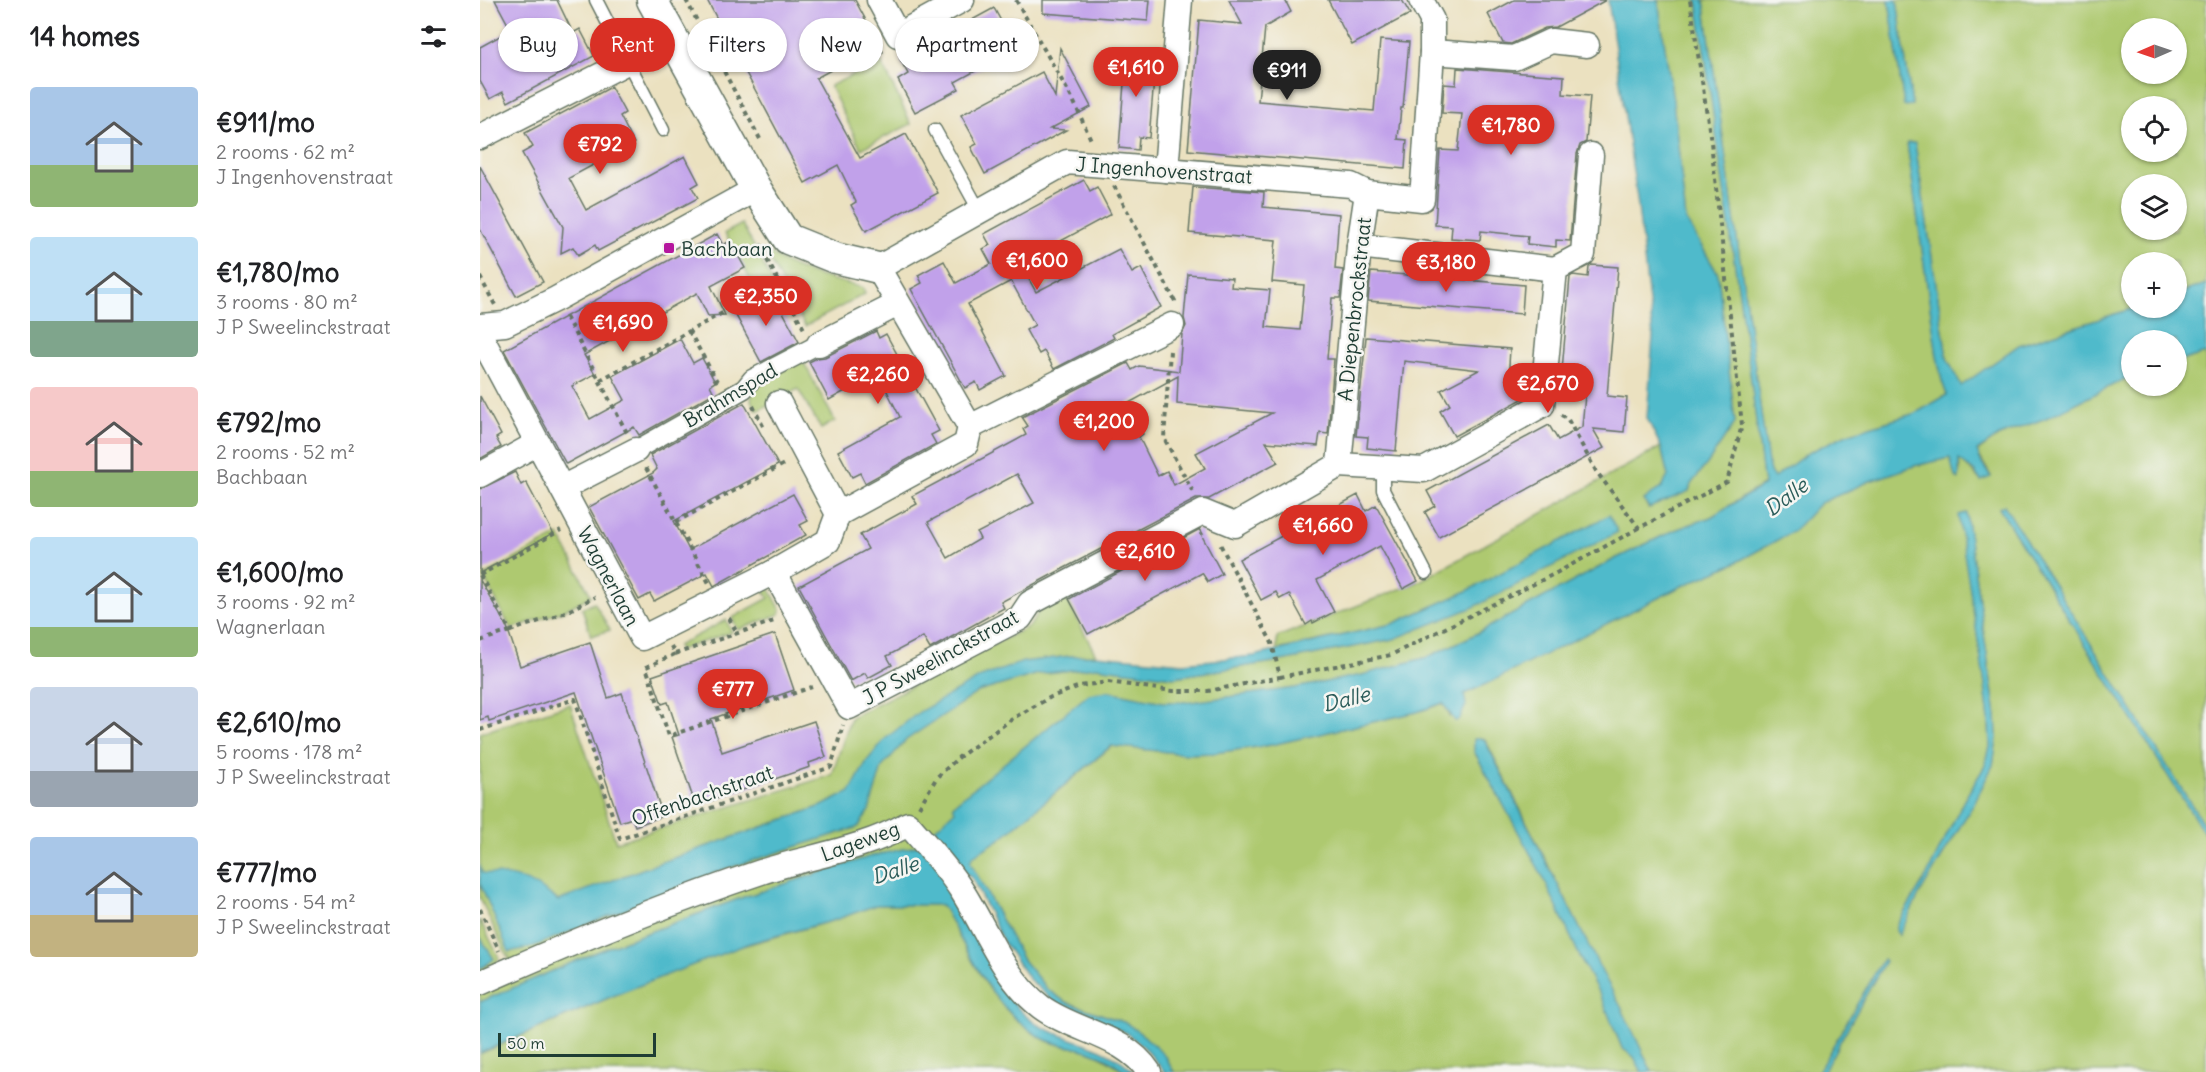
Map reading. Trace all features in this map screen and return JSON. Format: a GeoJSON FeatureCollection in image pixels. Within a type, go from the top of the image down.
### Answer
{"type":"FeatureCollection","features":[{"type":"Feature","properties":{"kind":"street"},"geometry":{"type":"LineString","coordinates":[[652,0],[661,18]]}},
{"type":"Feature","properties":{"kind":"street"},"geometry":{"type":"LineString","coordinates":[[879,0],[898,35],[962,0]]}},
{"type":"Feature","properties":{"kind":"street"},"geometry":{"type":"LineString","coordinates":[[1166,170],[1180,0]]}},
{"type":"Feature","properties":{"kind":"street","name":"A Diepenbrockstraat"},"geometry":{"type":"LineString","coordinates":[[1339,465],[1359,246],[1367,193],[1422,199],[1432,20],[1421,0]]}},
{"type":"Feature","properties":{"kind":"street"},"geometry":{"type":"LineString","coordinates":[[1432,52],[1514,58],[1551,41],[1587,45]]}},
{"type":"Feature","properties":{"kind":"street"},"geometry":{"type":"LineString","coordinates":[[675,44],[756,189],[788,239],[835,258],[878,268],[970,426],[966,444],[838,514],[779,403]]}},
{"type":"Feature","properties":{"kind":"street"},"geometry":{"type":"LineString","coordinates":[[480,137],[607,72]]}},
{"type":"Feature","properties":{"kind":"street"},"geometry":{"type":"LineString","coordinates":[[1359,246],[1555,269],[1582,254],[1591,155]]}},
{"type":"Feature","properties":{"kind":"street","name":"J Ingenhovenstraat"},"geometry":{"type":"LineString","coordinates":[[878,268],[1067,162],[1351,185],[1367,193]]}},
{"type":"Feature","properties":{"kind":"street"},"geometry":{"type":"LineString","coordinates":[[480,326],[505,324],[556,299],[756,189]]}},
{"type":"Feature","properties":{"kind":"street"},"geometry":{"type":"LineString","coordinates":[[1339,465],[1424,470],[1542,405],[1555,269]]}},
{"type":"Feature","properties":{"kind":"street","name":"Brahmspad"},"geometry":{"type":"LineString","coordinates":[[562,488],[636,450],[744,389],[752,379],[898,304]]}},
{"type":"Feature","properties":{"kind":"street"},"geometry":{"type":"LineString","coordinates":[[970,426],[1172,325]]}},
{"type":"Feature","properties":{"kind":"street","name":"Wagnerlaan"},"geometry":{"type":"LineString","coordinates":[[480,335],[642,638],[774,572],[828,541],[838,514]]}},
{"type":"Feature","properties":{"kind":"street"},"geometry":{"type":"LineString","coordinates":[[480,475],[538,443]]}},
{"type":"Feature","properties":{"kind":"street","name":"J P Sweelinckstraat"},"geometry":{"type":"LineString","coordinates":[[774,572],[849,707],[1020,618],[1030,603],[1203,512],[1235,525],[1339,465]]}},
{"type":"Feature","properties":{"kind":"street","name":"Lageweg"},"geometry":{"type":"LineString","coordinates":[[480,983],[640,915],[762,871],[887,836],[908,824],[950,873],[1006,969],[1023,991],[1042,1007],[1063,1019],[1118,1044],[1135,1056],[1149,1072]]}},
{"type":"Feature","properties":{"kind":"lane"},"geometry":{"type":"LineString","coordinates":[[596,0],[605,18]]}},
{"type":"Feature","properties":{"kind":"lane"},"geometry":{"type":"LineString","coordinates":[[632,72],[663,130]]}},
{"type":"Feature","properties":{"kind":"lane"},"geometry":{"type":"LineString","coordinates":[[935,130],[979,210]]}},
{"type":"Feature","properties":{"kind":"lane"},"geometry":{"type":"LineString","coordinates":[[1383,467],[1383,490],[1426,573]]}},
{"type":"Feature","properties":{"kind":"path"},"geometry":{"type":"LineString","coordinates":[[686,0],[762,142]]}},
{"type":"Feature","properties":{"kind":"path"},"geometry":{"type":"LineString","coordinates":[[908,824],[937,777],[959,757],[1015,717],[1051,697],[1080,686],[1108,682],[1173,691],[1208,691],[1391,655],[1558,572],[1727,482],[1742,425],[1711,142],[1690,0]]}},
{"type":"Feature","properties":{"kind":"path"},"geometry":{"type":"LineString","coordinates":[[765,243],[760,247],[816,346]]}},
{"type":"Feature","properties":{"kind":"path"},"geometry":{"type":"LineString","coordinates":[[480,277],[505,324]]}},
{"type":"Feature","properties":{"kind":"path"},"geometry":{"type":"LineString","coordinates":[[600,380],[779,282]]}},
{"type":"Feature","properties":{"kind":"path"},"geometry":{"type":"LineString","coordinates":[[689,331],[726,399]]}},
{"type":"Feature","properties":{"kind":"path"},"geometry":{"type":"LineString","coordinates":[[1542,405],[1567,418],[1596,471],[1639,528]]}},
{"type":"Feature","properties":{"kind":"path"},"geometry":{"type":"LineString","coordinates":[[676,522],[784,464]]}},
{"type":"Feature","properties":{"kind":"path"},"geometry":{"type":"LineString","coordinates":[[510,631],[480,575],[579,520]]}},
{"type":"Feature","properties":{"kind":"path"},"geometry":{"type":"LineString","coordinates":[[480,641],[566,612],[615,587]]}},
{"type":"Feature","properties":{"kind":"path"},"geometry":{"type":"LineString","coordinates":[[796,613],[675,654],[646,667],[669,736],[808,689],[831,676]]}},
{"type":"Feature","properties":{"kind":"path"},"geometry":{"type":"LineString","coordinates":[[663,628],[675,654]]}},
{"type":"Feature","properties":{"kind":"path"},"geometry":{"type":"LineString","coordinates":[[1274,648],[1280,677]]}},
{"type":"Feature","properties":{"kind":"path","name":"Offenbachstraat"},"geometry":{"type":"LineString","coordinates":[[480,730],[575,699],[620,838],[831,767],[849,707]]}},
{"type":"Feature","properties":{"kind":"path"},"geometry":{"type":"LineString","coordinates":[[480,909],[508,971]]}},
{"type":"Feature","properties":{"kind":"green space"},"geometry":{"type":"Polygon","coordinates":[[[1658,0],[1697,0],[1764,484],[1711,517],[1675,530],[1615,559],[1474,635],[1428,657],[1362,675],[1295,688],[1191,702],[1163,702],[1108,691],[953,805],[956,810],[917,846],[872,856],[744,897],[606,948],[480,1002],[480,988],[510,958],[480,898],[480,733],[570,704],[616,842],[832,775],[851,717],[1030,626],[1046,599],[1062,590],[1096,655],[1023,662],[867,761],[850,792],[822,806],[558,901],[554,897],[481,885],[510,952],[563,934],[719,871],[858,827],[869,810],[882,767],[906,740],[978,692],[1038,674],[1096,667],[1174,677],[1281,661],[1394,639],[1465,592],[1392,624],[1277,650],[1277,637],[1418,582],[1661,447],[1668,476],[1662,487],[1644,500],[1648,508],[1689,491],[1691,484],[1735,422],[1718,274],[1686,220],[1673,101],[1658,0]]]}},
{"type":"Feature","properties":{"kind":"green space"},"geometry":{"type":"Polygon","coordinates":[[[1704,0],[1889,0],[1904,105],[1912,105],[1897,0],[2206,0],[2206,284],[2187,291],[2187,252],[2121,252],[2121,312],[2019,345],[1961,386],[1947,358],[1915,143],[1907,143],[1937,356],[1947,395],[1916,413],[1847,434],[1808,453],[1774,478],[1770,472],[1704,0]]]}},
{"type":"Feature","properties":{"kind":"green space"},"geometry":{"type":"Polygon","coordinates":[[[883,65],[911,124],[861,149],[830,86],[859,72],[883,72],[883,65]]]}},
{"type":"Feature","properties":{"kind":"green space"},"geometry":{"type":"Polygon","coordinates":[[[742,224],[773,283],[757,292],[725,233],[742,224]]]}},
{"type":"Feature","properties":{"kind":"green space"},"geometry":{"type":"Polygon","coordinates":[[[768,251],[800,270],[863,288],[865,294],[805,326],[766,253],[768,251]]]}},
{"type":"Feature","properties":{"kind":"green space"},"geometry":{"type":"Polygon","coordinates":[[[2206,353],[2206,828],[2004,506],[1999,508],[2206,836],[2206,1072],[1823,1072],[1885,961],[1883,960],[1818,1072],[1652,1072],[1485,739],[1480,738],[1474,751],[1542,875],[1603,1001],[1622,1048],[1634,1057],[1642,1072],[1174,1072],[1164,1055],[1126,1023],[1066,1002],[1047,989],[1023,960],[970,862],[973,856],[1000,839],[1112,746],[1186,754],[1214,753],[1271,745],[1417,712],[1444,703],[1450,717],[1464,694],[1682,586],[1735,563],[1794,531],[1820,503],[1870,481],[1914,466],[1951,458],[1960,470],[1959,460],[1962,461],[1981,481],[1991,476],[1977,452],[1999,436],[2046,418],[2121,381],[2121,396],[2187,396],[2187,359],[2206,353]],[[1966,513],[1959,515],[1985,685],[1990,747],[1985,766],[1964,800],[1926,877],[1898,923],[1899,934],[1919,895],[1973,805],[1993,765],[1997,738],[1996,715],[1966,513]]]}},
{"type":"Feature","properties":{"kind":"green space"},"geometry":{"type":"Polygon","coordinates":[[[796,360],[804,363],[835,421],[821,429],[798,389],[757,411],[751,400],[754,383],[796,360]]]}},
{"type":"Feature","properties":{"kind":"green space"},"geometry":{"type":"Polygon","coordinates":[[[559,535],[591,596],[563,611],[511,629],[483,576],[559,535]]]}},
{"type":"Feature","properties":{"kind":"green space"},"geometry":{"type":"Polygon","coordinates":[[[766,582],[781,610],[780,614],[738,630],[732,618],[769,598],[762,587],[766,582]]]}},
{"type":"Feature","properties":{"kind":"green space"},"geometry":{"type":"Polygon","coordinates":[[[594,602],[610,630],[591,636],[582,608],[594,602]]]}},
{"type":"Feature","properties":{"kind":"green space"},"geometry":{"type":"Polygon","coordinates":[[[726,620],[732,632],[679,650],[677,646],[726,620]]]}},
{"type":"Feature","properties":{"kind":"green space"},"geometry":{"type":"Polygon","coordinates":[[[876,905],[942,905],[995,996],[1023,1025],[1051,1042],[1096,1054],[1125,1072],[480,1072],[480,1054],[620,993],[725,951],[835,920],[876,905]]]}},
{"type":"Feature","properties":{"kind":"green space"},"geometry":{"type":"Polygon","coordinates":[[[480,920],[499,957],[498,962],[480,979],[480,969],[488,965],[489,952],[480,937],[480,920]]]}},
{"type":"Feature","properties":{"kind":"water"},"geometry":{"type":"Polygon","coordinates":[[[1608,0],[1658,0],[1673,101],[1686,220],[1718,274],[1735,423],[1691,484],[1689,491],[1649,508],[1644,500],[1662,487],[1668,476],[1661,447],[1647,418],[1653,336],[1637,198],[1608,0]]]}},
{"type":"Feature","properties":{"kind":"water","name":"Dalle"},"geometry":{"type":"Polygon","coordinates":[[[1697,0],[1704,0],[1768,463],[1774,478],[1808,453],[1847,434],[1916,413],[1947,395],[1937,356],[1907,143],[1915,143],[1947,358],[1961,386],[2019,345],[2121,312],[2121,318],[2187,318],[2187,291],[2206,284],[2206,353],[2187,359],[2187,330],[2121,330],[2121,381],[2046,418],[1999,436],[1977,451],[1991,477],[1981,481],[1974,471],[1959,460],[1959,479],[1955,477],[1950,458],[1914,466],[1870,481],[1820,503],[1794,531],[1735,563],[1682,586],[1464,694],[1466,705],[1459,720],[1455,721],[1443,703],[1417,712],[1271,745],[1214,753],[1186,754],[1111,746],[1000,839],[973,856],[970,862],[1023,960],[1047,989],[1066,1002],[1126,1023],[1164,1055],[1174,1072],[1165,1072],[1144,1047],[1125,1032],[1053,1001],[1029,979],[1004,943],[972,878],[954,865],[986,954],[997,977],[1024,1014],[1052,1032],[1113,1056],[1134,1072],[1123,1069],[1089,1051],[1046,1040],[1023,1025],[1008,1011],[983,978],[942,905],[876,905],[835,920],[750,943],[620,993],[480,1053],[480,1002],[606,948],[744,897],[872,856],[917,846],[955,810],[953,805],[1089,694],[1108,691],[1163,702],[1191,702],[1295,688],[1362,675],[1428,657],[1474,635],[1615,559],[1675,530],[1711,517],[1764,485],[1697,0]]]}},
{"type":"Feature","properties":{"kind":"water"},"geometry":{"type":"Polygon","coordinates":[[[1889,0],[1897,0],[1912,105],[1904,106],[1889,0]]]}},
{"type":"Feature","properties":{"kind":"water"},"geometry":{"type":"Polygon","coordinates":[[[2004,505],[2206,828],[2206,836],[1999,508],[2004,505]]]}},
{"type":"Feature","properties":{"kind":"water"},"geometry":{"type":"Polygon","coordinates":[[[1966,513],[1996,715],[1997,738],[1993,765],[1973,805],[1919,895],[1899,935],[1896,931],[1898,923],[1926,877],[1964,800],[1985,766],[1990,747],[1985,685],[1958,515],[1966,513]]]}},
{"type":"Feature","properties":{"kind":"water"},"geometry":{"type":"Polygon","coordinates":[[[1609,515],[1618,532],[1474,607],[1394,639],[1281,661],[1174,677],[1096,667],[1038,674],[978,692],[906,740],[882,767],[869,811],[858,827],[719,871],[532,947],[509,952],[480,883],[480,865],[483,873],[524,880],[542,889],[558,901],[822,806],[850,792],[867,761],[885,739],[919,712],[981,677],[1023,662],[1096,655],[1183,663],[1254,656],[1392,624],[1465,592],[1609,515]]]}},
{"type":"Feature","properties":{"kind":"water"},"geometry":{"type":"Polygon","coordinates":[[[1474,739],[1484,739],[1652,1072],[1642,1072],[1634,1057],[1622,1048],[1603,1001],[1542,875],[1474,751],[1474,739]]]}},
{"type":"Feature","properties":{"kind":"water"},"geometry":{"type":"Polygon","coordinates":[[[480,937],[494,959],[480,969],[480,937]]]}},
{"type":"Feature","properties":{"kind":"water"},"geometry":{"type":"Polygon","coordinates":[[[1883,959],[1885,961],[1823,1072],[1818,1072],[1883,959]]]}},
{"type":"Feature","properties":{"kind":"building"},"geometry":{"type":"Polygon","coordinates":[[[495,0],[557,0],[566,18],[505,18],[495,0]]]}},
{"type":"Feature","properties":{"kind":"building"},"geometry":{"type":"Polygon","coordinates":[[[707,0],[855,0],[865,18],[799,18],[799,72],[827,72],[816,78],[860,158],[906,134],[938,193],[866,231],[851,205],[856,202],[838,165],[805,183],[746,72],[787,72],[787,18],[717,18],[707,0]]]}},
{"type":"Feature","properties":{"kind":"building"},"geometry":{"type":"Polygon","coordinates":[[[1043,0],[1150,0],[1148,21],[1043,13],[1043,0]]]}},
{"type":"Feature","properties":{"kind":"building"},"geometry":{"type":"Polygon","coordinates":[[[1229,0],[1285,0],[1291,12],[1265,27],[1258,101],[1374,111],[1380,40],[1409,42],[1398,139],[1407,140],[1405,169],[1188,150],[1199,20],[1242,24],[1229,0]]]}},
{"type":"Feature","properties":{"kind":"building"},"geometry":{"type":"Polygon","coordinates":[[[1328,0],[1402,0],[1410,14],[1352,45],[1328,0]]]}},
{"type":"Feature","properties":{"kind":"building"},"geometry":{"type":"Polygon","coordinates":[[[1514,0],[1606,0],[1556,27],[1545,28],[1511,44],[1503,43],[1488,14],[1514,0]]]}},
{"type":"Feature","properties":{"kind":"building"},"geometry":{"type":"Polygon","coordinates":[[[994,8],[999,18],[976,18],[994,8]]]}},
{"type":"Feature","properties":{"kind":"building"},"geometry":{"type":"Polygon","coordinates":[[[580,29],[590,48],[590,58],[578,65],[578,30],[580,29]]]}},
{"type":"Feature","properties":{"kind":"building"},"geometry":{"type":"Polygon","coordinates":[[[498,37],[498,72],[564,72],[508,102],[503,92],[490,99],[480,81],[480,47],[498,37]]]}},
{"type":"Feature","properties":{"kind":"building"},"geometry":{"type":"Polygon","coordinates":[[[1060,48],[1091,107],[1050,129],[1066,130],[985,174],[971,147],[977,144],[961,115],[1042,72],[1055,97],[1060,48]]]}},
{"type":"Feature","properties":{"kind":"building"},"geometry":{"type":"Polygon","coordinates":[[[1117,52],[1156,56],[1149,138],[1139,137],[1138,150],[1119,148],[1125,70],[1116,70],[1117,52]]]}},
{"type":"Feature","properties":{"kind":"building"},"geometry":{"type":"Polygon","coordinates":[[[1457,68],[1564,76],[1563,94],[1590,96],[1586,142],[1580,145],[1577,154],[1570,241],[1556,240],[1556,247],[1527,244],[1528,236],[1481,231],[1480,240],[1451,238],[1452,226],[1435,225],[1440,150],[1458,151],[1462,114],[1442,113],[1444,84],[1456,85],[1457,68]]]}},
{"type":"Feature","properties":{"kind":"building"},"geometry":{"type":"Polygon","coordinates":[[[907,72],[973,72],[955,82],[959,89],[915,112],[898,80],[908,74],[907,72]]]}},
{"type":"Feature","properties":{"kind":"building"},"geometry":{"type":"Polygon","coordinates":[[[611,87],[625,113],[620,116],[634,143],[569,178],[586,210],[685,156],[699,183],[692,187],[698,198],[598,251],[595,245],[578,255],[573,247],[561,253],[563,227],[522,153],[533,147],[525,133],[611,87]]]}},
{"type":"Feature","properties":{"kind":"building"},"geometry":{"type":"Polygon","coordinates":[[[480,166],[543,282],[516,296],[480,229],[480,166]]]}},
{"type":"Feature","properties":{"kind":"building"},"geometry":{"type":"Polygon","coordinates":[[[1084,180],[1090,191],[1097,187],[1111,214],[1020,263],[1036,292],[1119,249],[1132,273],[1141,268],[1161,307],[1112,334],[1114,338],[1054,369],[1044,351],[1039,354],[1026,330],[1035,325],[1011,281],[968,304],[1006,376],[980,390],[976,382],[965,388],[911,289],[922,283],[918,275],[944,261],[956,283],[991,264],[983,249],[990,245],[984,234],[1084,180]]]}},
{"type":"Feature","properties":{"kind":"building"},"geometry":{"type":"Polygon","coordinates":[[[1193,187],[1264,192],[1263,207],[1339,214],[1335,269],[1343,270],[1340,298],[1332,298],[1327,359],[1334,359],[1328,434],[1320,433],[1318,446],[1266,442],[1278,462],[1209,499],[1196,499],[1001,602],[1004,608],[930,649],[923,637],[887,656],[892,665],[868,678],[865,673],[851,681],[799,586],[868,549],[860,535],[917,504],[912,496],[1026,435],[1023,429],[1028,426],[1022,417],[1128,363],[1132,370],[1139,366],[1179,371],[1182,334],[1186,326],[1184,318],[1188,274],[1232,278],[1231,287],[1270,290],[1266,327],[1300,330],[1304,285],[1272,282],[1276,240],[1189,233],[1193,187]],[[1178,376],[1127,404],[1143,434],[1139,437],[1158,476],[1167,471],[1174,485],[1205,468],[1196,453],[1272,413],[1177,404],[1178,376]],[[1017,474],[928,522],[948,558],[980,539],[977,533],[1034,503],[1017,474]]]}},
{"type":"Feature","properties":{"kind":"building"},"geometry":{"type":"Polygon","coordinates":[[[717,234],[723,245],[730,241],[745,268],[711,286],[725,315],[708,316],[697,293],[584,355],[595,374],[572,386],[590,419],[625,400],[612,376],[680,339],[693,363],[702,358],[715,382],[710,385],[714,393],[639,435],[634,427],[566,464],[504,350],[717,234]]]}},
{"type":"Feature","properties":{"kind":"building"},"geometry":{"type":"Polygon","coordinates":[[[1591,265],[1618,267],[1607,396],[1627,398],[1624,432],[1593,429],[1604,448],[1439,537],[1425,512],[1435,506],[1427,491],[1549,425],[1558,440],[1582,427],[1585,395],[1578,395],[1579,383],[1561,382],[1570,277],[1573,275],[1588,277],[1591,265]]]}},
{"type":"Feature","properties":{"kind":"building"},"geometry":{"type":"Polygon","coordinates":[[[1371,272],[1524,285],[1522,314],[1368,301],[1371,272]]]}},
{"type":"Feature","properties":{"kind":"building"},"geometry":{"type":"Polygon","coordinates":[[[760,296],[764,303],[775,297],[799,342],[761,362],[733,310],[760,296]]]}},
{"type":"Feature","properties":{"kind":"building"},"geometry":{"type":"Polygon","coordinates":[[[876,331],[879,338],[886,334],[939,431],[931,435],[936,444],[865,483],[860,473],[852,477],[838,451],[900,417],[878,373],[829,400],[809,362],[825,357],[876,331]]]}},
{"type":"Feature","properties":{"kind":"building"},"geometry":{"type":"Polygon","coordinates":[[[1366,337],[1510,349],[1509,365],[1526,397],[1454,436],[1440,411],[1450,405],[1441,390],[1479,370],[1404,361],[1396,451],[1367,448],[1368,437],[1356,436],[1366,337]]]}},
{"type":"Feature","properties":{"kind":"building"},"geometry":{"type":"Polygon","coordinates":[[[480,396],[501,435],[496,438],[501,447],[480,459],[480,396]]]}},
{"type":"Feature","properties":{"kind":"building"},"geometry":{"type":"Polygon","coordinates":[[[744,403],[778,465],[674,521],[689,550],[793,494],[808,521],[800,525],[806,535],[714,586],[707,573],[654,601],[650,594],[639,600],[589,507],[653,473],[657,469],[650,455],[744,403]]]}},
{"type":"Feature","properties":{"kind":"building"},"geometry":{"type":"Polygon","coordinates":[[[515,472],[521,485],[526,482],[553,533],[480,573],[480,489],[515,472]]]}},
{"type":"Feature","properties":{"kind":"building"},"geometry":{"type":"Polygon","coordinates":[[[1358,495],[1366,511],[1376,505],[1418,581],[1403,589],[1380,546],[1317,580],[1334,612],[1313,623],[1312,621],[1306,625],[1289,594],[1280,599],[1276,592],[1261,600],[1239,559],[1358,495]]]}},
{"type":"Feature","properties":{"kind":"building"},"geometry":{"type":"Polygon","coordinates":[[[1200,529],[1222,574],[1208,582],[1202,573],[1088,634],[1069,599],[1200,529]]]}},
{"type":"Feature","properties":{"kind":"building"},"geometry":{"type":"Polygon","coordinates":[[[480,580],[507,627],[520,666],[590,642],[608,698],[622,693],[663,816],[635,826],[632,818],[620,822],[576,692],[489,721],[488,717],[480,720],[480,580]]]}},
{"type":"Feature","properties":{"kind":"building"},"geometry":{"type":"Polygon","coordinates":[[[775,634],[794,690],[711,719],[722,752],[814,721],[826,757],[809,763],[810,767],[704,803],[701,795],[693,798],[672,737],[679,735],[668,702],[662,704],[652,676],[775,634]]]}},
{"type":"Feature","properties":{"kind":"place","name":"Bachbaan"},"geometry":{"type":"Point","coordinates":[669,248]}}]}
